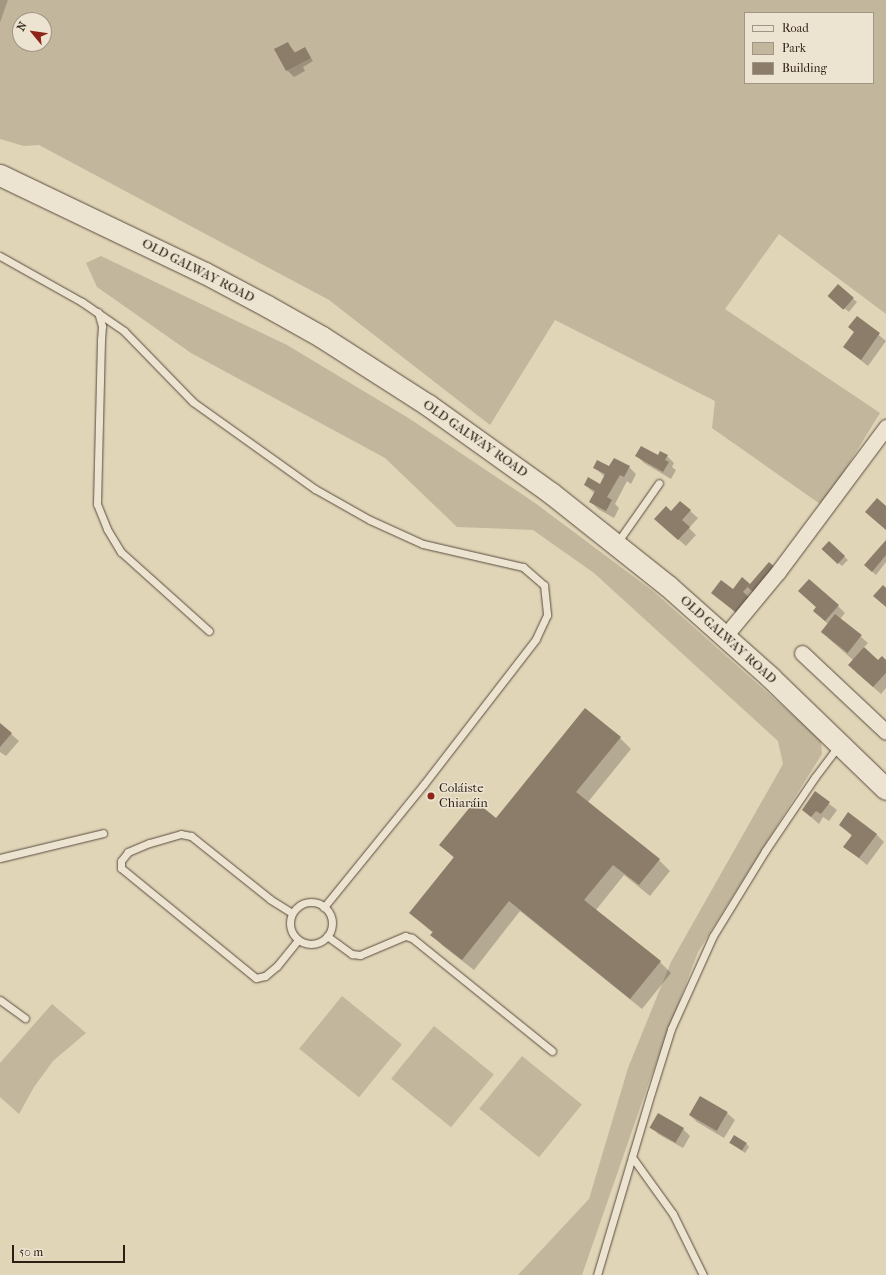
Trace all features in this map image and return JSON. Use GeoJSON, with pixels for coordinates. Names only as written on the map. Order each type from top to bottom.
{"type":"FeatureCollection","features":[{"type":"Feature","properties":{"kind":"main road","name":"OLD GALWAY ROAD"},"geometry":{"type":"LineString","coordinates":[[1,178],[205,273],[322,337],[428,405],[551,493],[668,586],[725,636],[886,788]]}},
{"type":"Feature","properties":{"kind":"street"},"geometry":{"type":"LineString","coordinates":[[725,636],[778,572],[886,427]]}},
{"type":"Feature","properties":{"kind":"street"},"geometry":{"type":"LineString","coordinates":[[802,653],[886,732]]}},
{"type":"Feature","properties":{"kind":"lane"},"geometry":{"type":"LineString","coordinates":[[0,256],[98,312],[124,331],[193,402],[315,489],[370,520],[424,544],[523,567],[544,585],[547,615],[536,639],[424,784],[324,907]]}},
{"type":"Feature","properties":{"kind":"lane"},"geometry":{"type":"LineString","coordinates":[[98,312],[102,326],[102,340],[97,504],[107,529],[121,552],[209,631]]}},
{"type":"Feature","properties":{"kind":"lane"},"geometry":{"type":"LineString","coordinates":[[616,545],[659,483]]}},
{"type":"Feature","properties":{"kind":"lane"},"geometry":{"type":"LineString","coordinates":[[597,1275],[671,1029],[713,936],[765,851],[815,777],[840,744]]}},
{"type":"Feature","properties":{"kind":"lane"},"geometry":{"type":"LineString","coordinates":[[0,858],[102,833]]}},
{"type":"Feature","properties":{"kind":"lane"},"geometry":{"type":"LineString","coordinates":[[292,913],[274,902],[191,836],[181,834],[149,844],[128,852],[121,861],[121,868],[256,978],[265,976],[273,969],[298,940]]}},
{"type":"Feature","properties":{"kind":"lane"},"geometry":{"type":"LineString","coordinates":[[305,903],[318,904],[324,907],[331,918],[332,924],[327,936],[316,944],[303,943],[298,940],[290,929],[292,913],[299,906],[305,903]]}},
{"type":"Feature","properties":{"kind":"lane"},"geometry":{"type":"LineString","coordinates":[[327,936],[352,954],[360,955],[405,936],[412,938],[552,1051]]}},
{"type":"Feature","properties":{"kind":"lane"},"geometry":{"type":"LineString","coordinates":[[0,1000],[25,1018]]}},
{"type":"Feature","properties":{"kind":"lane"},"geometry":{"type":"LineString","coordinates":[[632,1157],[673,1214],[703,1275]]}},
{"type":"Feature","properties":{"kind":"green space"},"geometry":{"type":"Polygon","coordinates":[[[8,0],[886,0],[886,314],[779,234],[725,309],[880,413],[823,506],[712,428],[715,401],[555,320],[490,425],[329,300],[39,145],[24,146],[0,139],[0,23],[8,0]]]}},
{"type":"Feature","properties":{"kind":"green space"},"geometry":{"type":"Polygon","coordinates":[[[101,256],[287,345],[410,419],[535,503],[653,591],[821,740],[822,754],[698,952],[648,1085],[582,1275],[518,1275],[589,1199],[628,1068],[671,962],[783,764],[778,741],[594,573],[533,530],[457,527],[385,458],[191,353],[97,287],[86,263],[101,256]]]}},
{"type":"Feature","properties":{"kind":"green space"},"geometry":{"type":"Polygon","coordinates":[[[342,996],[402,1044],[359,1097],[299,1049],[342,996]]]}},
{"type":"Feature","properties":{"kind":"green space"},"geometry":{"type":"Polygon","coordinates":[[[52,1004],[86,1033],[53,1061],[34,1087],[19,1114],[0,1097],[0,1063],[52,1004]]]}},
{"type":"Feature","properties":{"kind":"green space"},"geometry":{"type":"Polygon","coordinates":[[[434,1026],[494,1074],[451,1127],[391,1079],[434,1026]]]}},
{"type":"Feature","properties":{"kind":"green space"},"geometry":{"type":"Polygon","coordinates":[[[522,1056],[582,1104],[539,1157],[479,1109],[522,1056]]]}},
{"type":"Feature","properties":{"kind":"shaded area"},"geometry":{"type":"Polygon","coordinates":[[[0,0],[8,0],[0,23],[0,0]]]}},
{"type":"Feature","properties":{"kind":"building"},"geometry":{"type":"Polygon","coordinates":[[[288,42],[294,53],[305,47],[311,58],[286,71],[274,49],[288,42]]]}},
{"type":"Feature","properties":{"kind":"building"},"geometry":{"type":"Polygon","coordinates":[[[838,284],[854,298],[843,310],[828,296],[838,284]]]}},
{"type":"Feature","properties":{"kind":"building"},"geometry":{"type":"Polygon","coordinates":[[[857,316],[880,333],[861,360],[843,347],[854,332],[848,327],[857,316]]]}},
{"type":"Feature","properties":{"kind":"building"},"geometry":{"type":"Polygon","coordinates":[[[641,446],[658,455],[660,451],[668,455],[665,460],[669,462],[663,472],[635,456],[641,446]]]}},
{"type":"Feature","properties":{"kind":"building"},"geometry":{"type":"Polygon","coordinates":[[[614,458],[630,466],[624,477],[620,475],[607,497],[612,500],[606,511],[589,502],[595,491],[584,485],[588,477],[600,484],[605,474],[593,468],[597,460],[609,466],[614,458]]]}},
{"type":"Feature","properties":{"kind":"building"},"geometry":{"type":"Polygon","coordinates":[[[877,498],[886,506],[886,530],[865,512],[877,498]]]}},
{"type":"Feature","properties":{"kind":"building"},"geometry":{"type":"Polygon","coordinates":[[[680,501],[691,510],[682,520],[690,527],[678,540],[654,519],[666,506],[671,511],[680,501]]]}},
{"type":"Feature","properties":{"kind":"building"},"geometry":{"type":"Polygon","coordinates":[[[886,540],[886,555],[872,572],[864,565],[886,540]]]}},
{"type":"Feature","properties":{"kind":"building"},"geometry":{"type":"Polygon","coordinates":[[[829,541],[845,556],[838,564],[821,549],[829,541]]]}},
{"type":"Feature","properties":{"kind":"building"},"geometry":{"type":"Polygon","coordinates":[[[769,562],[776,568],[754,593],[747,587],[769,562]]]}},
{"type":"Feature","properties":{"kind":"building"},"geometry":{"type":"Polygon","coordinates":[[[742,577],[750,584],[743,592],[750,598],[738,614],[711,593],[721,580],[733,589],[742,577]]]}},
{"type":"Feature","properties":{"kind":"building"},"geometry":{"type":"Polygon","coordinates":[[[809,579],[839,605],[825,621],[813,611],[816,607],[798,591],[809,579]]]}},
{"type":"Feature","properties":{"kind":"building"},"geometry":{"type":"Polygon","coordinates":[[[883,585],[886,588],[886,607],[873,596],[883,585]]]}},
{"type":"Feature","properties":{"kind":"building"},"geometry":{"type":"Polygon","coordinates":[[[835,614],[862,635],[848,653],[821,632],[835,614]]]}},
{"type":"Feature","properties":{"kind":"building"},"geometry":{"type":"Polygon","coordinates":[[[864,647],[878,660],[882,656],[886,660],[886,673],[873,687],[848,665],[864,647]]]}},
{"type":"Feature","properties":{"kind":"building"},"geometry":{"type":"Polygon","coordinates":[[[585,708],[621,737],[576,792],[660,859],[639,885],[613,865],[584,900],[661,961],[630,999],[509,901],[462,960],[430,935],[433,932],[409,913],[454,857],[439,845],[475,801],[496,818],[585,708]]]}},
{"type":"Feature","properties":{"kind":"building"},"geometry":{"type":"Polygon","coordinates":[[[0,723],[12,733],[0,747],[0,723]]]}},
{"type":"Feature","properties":{"kind":"building"},"geometry":{"type":"Polygon","coordinates":[[[815,791],[830,802],[821,814],[816,811],[811,817],[802,810],[815,791]]]}},
{"type":"Feature","properties":{"kind":"building"},"geometry":{"type":"Polygon","coordinates":[[[848,812],[877,834],[859,858],[843,847],[852,835],[839,825],[848,812]]]}},
{"type":"Feature","properties":{"kind":"building"},"geometry":{"type":"Polygon","coordinates":[[[700,1096],[728,1112],[717,1131],[689,1115],[700,1096]]]}},
{"type":"Feature","properties":{"kind":"building"},"geometry":{"type":"Polygon","coordinates":[[[658,1113],[684,1128],[675,1143],[650,1128],[658,1113]]]}},
{"type":"Feature","properties":{"kind":"building"},"geometry":{"type":"Polygon","coordinates":[[[734,1135],[747,1143],[742,1151],[729,1143],[734,1135]]]}},
{"type":"Feature","properties":{"kind":"place","name":"Coláiste Chiaráin"},"geometry":{"type":"Point","coordinates":[431,796]}}]}
